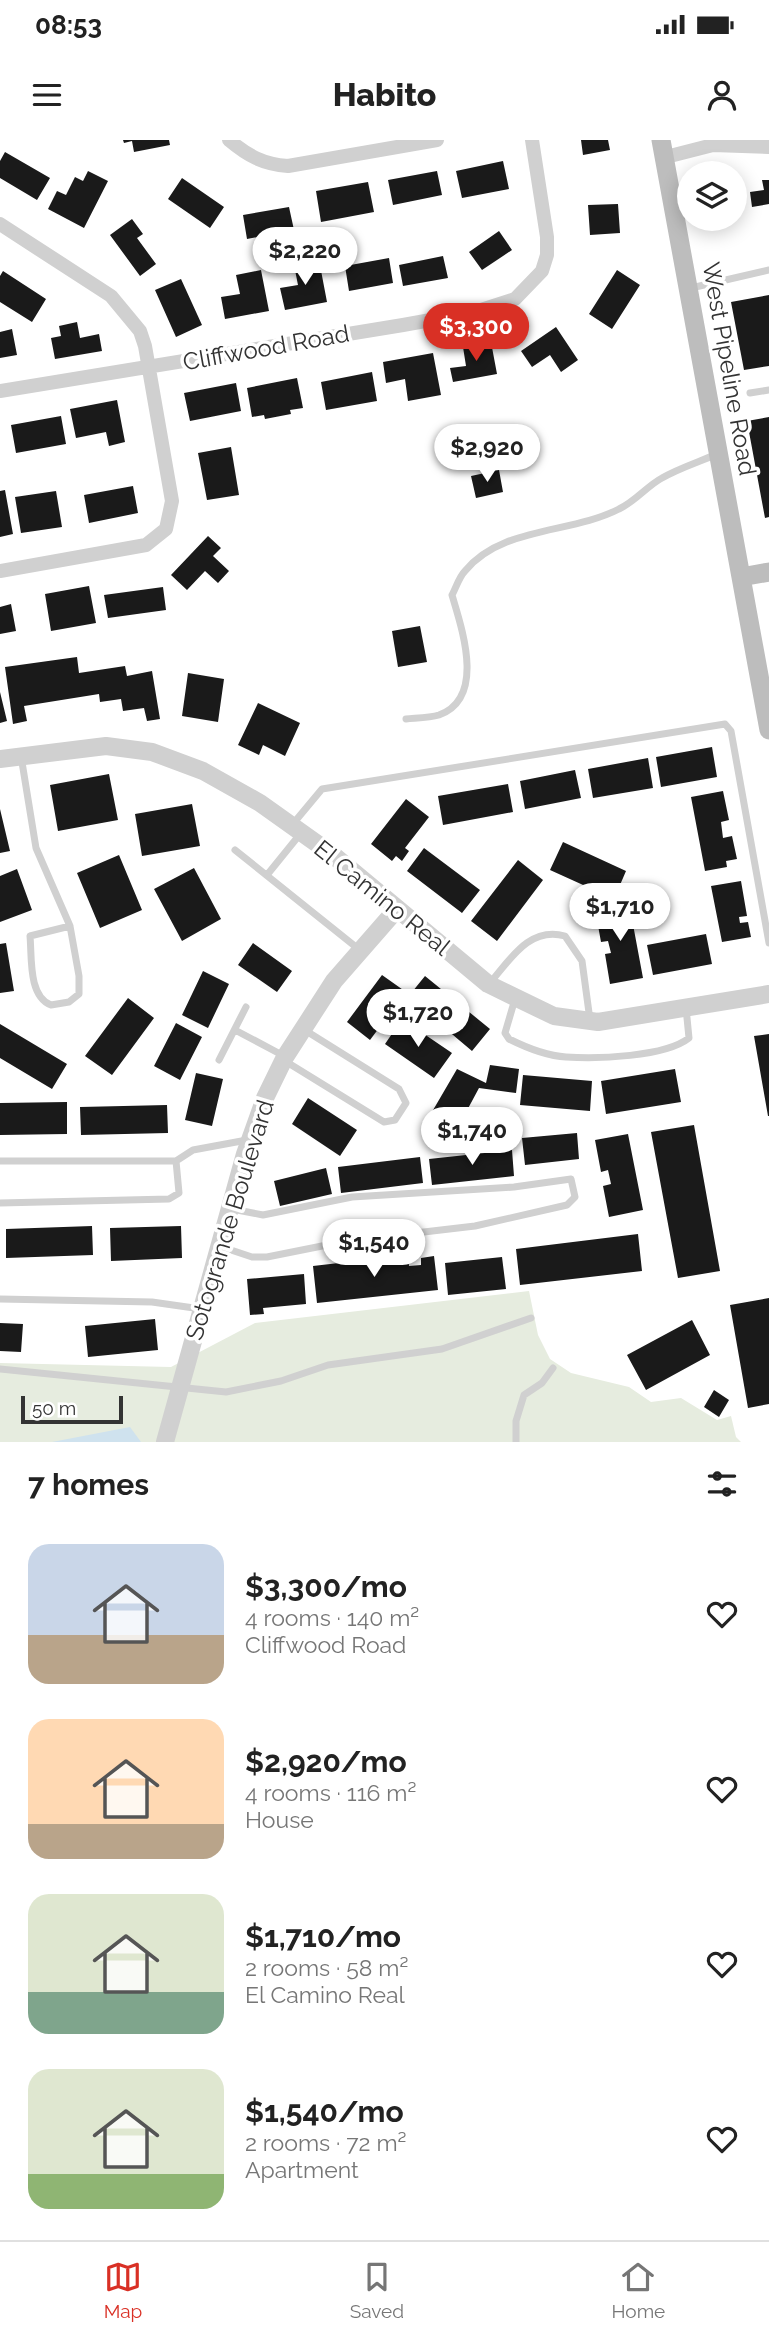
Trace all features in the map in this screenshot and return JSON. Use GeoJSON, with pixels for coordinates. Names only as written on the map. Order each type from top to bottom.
{"type":"FeatureCollection","features":[{"type":"Feature","properties":{"kind":"main road","name":"West Pipeline Road"},"geometry":{"type":"LineString","coordinates":[[663,148],[691,288],[741,577],[765,681],[769,730]]}},
{"type":"Feature","properties":{"kind":"main road"},"geometry":{"type":"LineString","coordinates":[[741,577],[769,572]]}},
{"type":"Feature","properties":{"kind":"street"},"geometry":{"type":"LineString","coordinates":[[229,140],[250,157],[271,165],[288,166],[437,140]]}},
{"type":"Feature","properties":{"kind":"street","name":"Cliffwood Road"},"geometry":{"type":"LineString","coordinates":[[0,391],[475,312],[514,299],[528,289],[542,271],[547,255],[547,237],[532,140]]}},
{"type":"Feature","properties":{"kind":"street"},"geometry":{"type":"LineString","coordinates":[[663,148],[713,145],[769,147]]}},
{"type":"Feature","properties":{"kind":"street"},"geometry":{"type":"LineString","coordinates":[[0,223],[111,296],[140,331],[172,500],[171,515],[163,535],[146,545],[0,571]]}},
{"type":"Feature","properties":{"kind":"street","name":"El Camino Real"},"geometry":{"type":"LineString","coordinates":[[0,759],[106,746],[152,752],[203,771],[260,803],[333,855],[488,984],[554,1016],[591,1022],[769,994]]}},
{"type":"Feature","properties":{"kind":"street","name":"Sotogrande Boulevard"},"geometry":{"type":"LineString","coordinates":[[168,1434],[229,1208],[265,1098],[284,1058],[334,981],[396,910]]}},
{"type":"Feature","properties":{"kind":"lane"},"geometry":{"type":"LineString","coordinates":[[691,288],[769,270]]}},
{"type":"Feature","properties":{"kind":"lane"},"geometry":{"type":"LineString","coordinates":[[750,393],[769,390]]}},
{"type":"Feature","properties":{"kind":"lane"},"geometry":{"type":"LineString","coordinates":[[406,719],[440,715],[457,703],[467,681],[467,653],[452,595],[464,571],[487,553],[517,538],[590,522],[643,495],[660,479],[718,454]]}},
{"type":"Feature","properties":{"kind":"lane"},"geometry":{"type":"LineString","coordinates":[[267,875],[322,789],[725,724],[731,731],[769,943]]}},
{"type":"Feature","properties":{"kind":"lane"},"geometry":{"type":"LineString","coordinates":[[21,756],[36,848],[70,926],[79,976],[79,994],[69,1002],[51,1004],[38,995],[33,978],[30,936],[70,926]]}},
{"type":"Feature","properties":{"kind":"lane"},"geometry":{"type":"LineString","coordinates":[[235,850],[360,951]]}},
{"type":"Feature","properties":{"kind":"lane"},"geometry":{"type":"LineString","coordinates":[[488,984],[529,940],[546,933],[565,936],[582,961],[591,1022]]}},
{"type":"Feature","properties":{"kind":"lane"},"geometry":{"type":"LineString","coordinates":[[515,999],[505,1033],[509,1039],[565,1057],[625,1055],[678,1047],[689,1038],[686,1007]]}},
{"type":"Feature","properties":{"kind":"lane"},"geometry":{"type":"LineString","coordinates":[[219,1060],[246,1007]]}},
{"type":"Feature","properties":{"kind":"lane"},"geometry":{"type":"LineString","coordinates":[[235,1030],[384,1122],[395,1120],[407,1104],[399,1089],[302,1029]]}},
{"type":"Feature","properties":{"kind":"lane"},"geometry":{"type":"LineString","coordinates":[[0,1161],[176,1161],[193,1150],[250,1139]]}},
{"type":"Feature","properties":{"kind":"lane"},"geometry":{"type":"LineString","coordinates":[[0,1203],[169,1199],[179,1194],[176,1161]]}},
{"type":"Feature","properties":{"kind":"lane"},"geometry":{"type":"LineString","coordinates":[[219,1246],[252,1257],[267,1257],[347,1241],[475,1226],[567,1205],[575,1197],[571,1179],[514,1187],[352,1198],[263,1215],[229,1208]]}},
{"type":"Feature","properties":{"kind":"lane"},"geometry":{"type":"LineString","coordinates":[[0,1299],[152,1303],[201,1309]]}},
{"type":"Feature","properties":{"kind":"lane"},"geometry":{"type":"LineString","coordinates":[[0,1369],[226,1392],[281,1381],[328,1365],[397,1353],[435,1351],[531,1318]]}},
{"type":"Feature","properties":{"kind":"lane"},"geometry":{"type":"LineString","coordinates":[[516,1440],[518,1408],[524,1395],[542,1383],[553,1368]]}},
{"type":"Feature","properties":{"kind":"shaded area"},"geometry":{"type":"Polygon","coordinates":[[[529,1291],[538,1335],[550,1359],[571,1373],[629,1387],[651,1402],[681,1398],[717,1420],[731,1416],[736,1437],[741,1442],[0,1442],[0,1363],[171,1367],[255,1323],[529,1291]]]}},
{"type":"Feature","properties":{"kind":"water"},"geometry":{"type":"Polygon","coordinates":[[[130,1427],[141,1442],[52,1442],[130,1427]]]}},
{"type":"Feature","properties":{"kind":"building"},"geometry":{"type":"Polygon","coordinates":[[[123,140],[169,140],[170,145],[134,152],[132,141],[124,143],[123,140]]]}},
{"type":"Feature","properties":{"kind":"building"},"geometry":{"type":"Polygon","coordinates":[[[581,140],[608,140],[610,150],[583,155],[581,140]]]}},
{"type":"Feature","properties":{"kind":"building"},"geometry":{"type":"Polygon","coordinates":[[[5,152],[50,178],[37,200],[0,178],[0,161],[5,152]]]}},
{"type":"Feature","properties":{"kind":"building"},"geometry":{"type":"Polygon","coordinates":[[[503,161],[509,189],[462,198],[456,171],[503,161]]]}},
{"type":"Feature","properties":{"kind":"building"},"geometry":{"type":"Polygon","coordinates":[[[88,171],[108,181],[84,228],[48,209],[57,191],[66,195],[75,177],[83,181],[88,171]]]}},
{"type":"Feature","properties":{"kind":"building"},"geometry":{"type":"Polygon","coordinates":[[[437,171],[442,195],[393,205],[388,180],[437,171]]]}},
{"type":"Feature","properties":{"kind":"building"},"geometry":{"type":"Polygon","coordinates":[[[182,178],[224,207],[210,228],[168,199],[182,178]]]}},
{"type":"Feature","properties":{"kind":"building"},"geometry":{"type":"Polygon","coordinates":[[[762,180],[769,180],[769,204],[752,207],[750,192],[764,190],[762,180]]]}},
{"type":"Feature","properties":{"kind":"building"},"geometry":{"type":"Polygon","coordinates":[[[368,182],[374,212],[321,222],[316,191],[368,182]]]}},
{"type":"Feature","properties":{"kind":"building"},"geometry":{"type":"Polygon","coordinates":[[[618,204],[620,233],[590,235],[588,205],[618,204]]]}},
{"type":"Feature","properties":{"kind":"building"},"geometry":{"type":"Polygon","coordinates":[[[289,207],[294,230],[247,239],[243,215],[289,207]]]}},
{"type":"Feature","properties":{"kind":"building"},"geometry":{"type":"Polygon","coordinates":[[[132,219],[143,234],[137,238],[156,264],[140,276],[110,235],[132,219]]]}},
{"type":"Feature","properties":{"kind":"building"},"geometry":{"type":"Polygon","coordinates":[[[499,231],[512,250],[482,270],[469,252],[499,231]]]}},
{"type":"Feature","properties":{"kind":"building"},"geometry":{"type":"Polygon","coordinates":[[[443,256],[448,278],[403,286],[399,265],[443,256]]]}},
{"type":"Feature","properties":{"kind":"building"},"geometry":{"type":"Polygon","coordinates":[[[389,258],[393,283],[349,291],[345,266],[389,258]]]}},
{"type":"Feature","properties":{"kind":"building"},"geometry":{"type":"Polygon","coordinates":[[[319,260],[327,302],[285,310],[280,288],[298,285],[294,265],[319,260]]]}},
{"type":"Feature","properties":{"kind":"building"},"geometry":{"type":"Polygon","coordinates":[[[261,270],[269,311],[225,319],[221,297],[240,294],[236,275],[261,270]]]}},
{"type":"Feature","properties":{"kind":"building"},"geometry":{"type":"Polygon","coordinates":[[[617,270],[640,285],[612,329],[589,314],[617,270]]]}},
{"type":"Feature","properties":{"kind":"building"},"geometry":{"type":"Polygon","coordinates":[[[3,271],[46,299],[32,322],[0,302],[0,276],[3,271]]]}},
{"type":"Feature","properties":{"kind":"building"},"geometry":{"type":"Polygon","coordinates":[[[181,279],[202,325],[176,337],[155,290],[181,279]]]}},
{"type":"Feature","properties":{"kind":"building"},"geometry":{"type":"Polygon","coordinates":[[[769,295],[769,366],[744,370],[731,302],[769,295]]]}},
{"type":"Feature","properties":{"kind":"building"},"geometry":{"type":"Polygon","coordinates":[[[77,322],[80,338],[99,334],[102,351],[55,359],[51,338],[61,336],[59,326],[77,322]]]}},
{"type":"Feature","properties":{"kind":"building"},"geometry":{"type":"Polygon","coordinates":[[[556,327],[578,360],[561,372],[550,355],[532,367],[521,351],[556,327]]]}},
{"type":"Feature","properties":{"kind":"building"},"geometry":{"type":"Polygon","coordinates":[[[12,329],[17,355],[0,358],[0,332],[12,329]]]}},
{"type":"Feature","properties":{"kind":"building"},"geometry":{"type":"Polygon","coordinates":[[[491,342],[497,374],[453,382],[450,368],[466,366],[463,347],[491,342]]]}},
{"type":"Feature","properties":{"kind":"building"},"geometry":{"type":"Polygon","coordinates":[[[433,353],[441,395],[408,401],[405,379],[386,383],[383,362],[433,353]]]}},
{"type":"Feature","properties":{"kind":"building"},"geometry":{"type":"Polygon","coordinates":[[[372,372],[377,401],[326,410],[321,382],[372,372]]]}},
{"type":"Feature","properties":{"kind":"building"},"geometry":{"type":"Polygon","coordinates":[[[297,378],[303,408],[290,410],[291,414],[265,419],[264,415],[252,417],[247,388],[297,378]]]}},
{"type":"Feature","properties":{"kind":"building"},"geometry":{"type":"Polygon","coordinates":[[[236,383],[241,411],[190,421],[184,393],[236,383]]]}},
{"type":"Feature","properties":{"kind":"building"},"geometry":{"type":"Polygon","coordinates":[[[117,400],[125,442],[109,446],[106,432],[76,438],[70,409],[117,400]]]}},
{"type":"Feature","properties":{"kind":"building"},"geometry":{"type":"Polygon","coordinates":[[[61,416],[66,444],[16,453],[11,425],[61,416]]]}},
{"type":"Feature","properties":{"kind":"building"},"geometry":{"type":"Polygon","coordinates":[[[769,417],[769,517],[765,518],[747,421],[769,417]]]}},
{"type":"Feature","properties":{"kind":"building"},"geometry":{"type":"Polygon","coordinates":[[[231,447],[239,495],[207,500],[198,453],[231,447]]]}},
{"type":"Feature","properties":{"kind":"building"},"geometry":{"type":"Polygon","coordinates":[[[499,470],[503,492],[476,498],[471,476],[499,470]]]}},
{"type":"Feature","properties":{"kind":"building"},"geometry":{"type":"Polygon","coordinates":[[[133,486],[138,513],[89,523],[84,495],[133,486]]]}},
{"type":"Feature","properties":{"kind":"building"},"geometry":{"type":"Polygon","coordinates":[[[5,490],[13,534],[0,537],[0,491],[5,490]]]}},
{"type":"Feature","properties":{"kind":"building"},"geometry":{"type":"Polygon","coordinates":[[[56,491],[62,527],[21,533],[15,497],[56,491]]]}},
{"type":"Feature","properties":{"kind":"building"},"geometry":{"type":"Polygon","coordinates":[[[208,536],[221,548],[213,556],[229,571],[218,583],[205,571],[187,590],[171,575],[208,536]]]}},
{"type":"Feature","properties":{"kind":"building"},"geometry":{"type":"Polygon","coordinates":[[[89,586],[96,623],[51,631],[45,594],[89,586]]]}},
{"type":"Feature","properties":{"kind":"building"},"geometry":{"type":"Polygon","coordinates":[[[163,587],[166,610],[108,618],[104,595],[163,587]]]}},
{"type":"Feature","properties":{"kind":"building"},"geometry":{"type":"Polygon","coordinates":[[[11,604],[16,631],[0,634],[0,607],[11,604]]]}},
{"type":"Feature","properties":{"kind":"building"},"geometry":{"type":"Polygon","coordinates":[[[420,626],[427,662],[398,667],[392,631],[420,626]]]}},
{"type":"Feature","properties":{"kind":"building"},"geometry":{"type":"Polygon","coordinates":[[[77,657],[79,673],[125,666],[127,676],[152,671],[160,719],[147,721],[144,708],[123,711],[121,699],[100,702],[99,694],[24,706],[27,721],[13,724],[5,667],[77,657]]]}},
{"type":"Feature","properties":{"kind":"building"},"geometry":{"type":"Polygon","coordinates":[[[188,673],[224,679],[218,722],[182,716],[188,673]]]}},
{"type":"Feature","properties":{"kind":"building"},"geometry":{"type":"Polygon","coordinates":[[[0,692],[7,721],[0,723],[0,692]]]}},
{"type":"Feature","properties":{"kind":"building"},"geometry":{"type":"Polygon","coordinates":[[[258,703],[300,723],[285,756],[263,745],[259,755],[238,745],[258,703]]]}},
{"type":"Feature","properties":{"kind":"building"},"geometry":{"type":"Polygon","coordinates":[[[712,747],[717,777],[661,787],[656,757],[712,747]]]}},
{"type":"Feature","properties":{"kind":"building"},"geometry":{"type":"Polygon","coordinates":[[[648,758],[653,788],[593,798],[588,769],[648,758]]]}},
{"type":"Feature","properties":{"kind":"building"},"geometry":{"type":"Polygon","coordinates":[[[575,770],[581,798],[525,809],[520,781],[575,770]]]}},
{"type":"Feature","properties":{"kind":"building"},"geometry":{"type":"Polygon","coordinates":[[[109,774],[118,820],[58,831],[50,785],[109,774]]]}},
{"type":"Feature","properties":{"kind":"building"},"geometry":{"type":"Polygon","coordinates":[[[508,784],[513,812],[443,825],[438,796],[508,784]]]}},
{"type":"Feature","properties":{"kind":"building"},"geometry":{"type":"Polygon","coordinates":[[[723,791],[729,820],[721,822],[723,838],[732,836],[737,859],[726,861],[727,867],[705,871],[691,797],[723,791]]]}},
{"type":"Feature","properties":{"kind":"building"},"geometry":{"type":"Polygon","coordinates":[[[406,799],[429,817],[405,848],[409,851],[402,861],[396,856],[392,861],[371,844],[406,799]]]}},
{"type":"Feature","properties":{"kind":"building"},"geometry":{"type":"Polygon","coordinates":[[[192,804],[200,846],[142,856],[135,814],[192,804]]]}},
{"type":"Feature","properties":{"kind":"building"},"geometry":{"type":"Polygon","coordinates":[[[0,809],[10,851],[0,853],[0,809]]]}},
{"type":"Feature","properties":{"kind":"building"},"geometry":{"type":"Polygon","coordinates":[[[563,842],[626,871],[614,899],[550,870],[563,842]]]}},
{"type":"Feature","properties":{"kind":"building"},"geometry":{"type":"Polygon","coordinates":[[[424,848],[480,890],[462,913],[407,871],[424,848]]]}},
{"type":"Feature","properties":{"kind":"building"},"geometry":{"type":"Polygon","coordinates":[[[119,855],[142,910],[100,928],[77,873],[119,855]]]}},
{"type":"Feature","properties":{"kind":"building"},"geometry":{"type":"Polygon","coordinates":[[[518,860],[543,880],[497,941],[471,921],[518,860]]]}},
{"type":"Feature","properties":{"kind":"building"},"geometry":{"type":"Polygon","coordinates":[[[194,868],[221,919],[182,941],[154,889],[194,868]]]}},
{"type":"Feature","properties":{"kind":"building"},"geometry":{"type":"Polygon","coordinates":[[[17,869],[32,910],[0,922],[0,876],[17,869]]]}},
{"type":"Feature","properties":{"kind":"building"},"geometry":{"type":"Polygon","coordinates":[[[741,881],[747,916],[739,917],[740,923],[748,922],[751,937],[722,942],[711,886],[741,881]]]}},
{"type":"Feature","properties":{"kind":"building"},"geometry":{"type":"Polygon","coordinates":[[[629,903],[643,978],[610,984],[605,954],[611,953],[608,941],[601,942],[595,909],[629,903]]]}},
{"type":"Feature","properties":{"kind":"building"},"geometry":{"type":"Polygon","coordinates":[[[706,934],[712,964],[653,975],[647,945],[706,934]]]}},
{"type":"Feature","properties":{"kind":"building"},"geometry":{"type":"Polygon","coordinates":[[[6,943],[14,991],[0,993],[0,944],[6,943]]]}},
{"type":"Feature","properties":{"kind":"building"},"geometry":{"type":"Polygon","coordinates":[[[253,943],[292,971],[277,992],[238,965],[253,943]]]}},
{"type":"Feature","properties":{"kind":"building"},"geometry":{"type":"Polygon","coordinates":[[[203,971],[229,984],[208,1028],[182,1015],[203,971]]]}},
{"type":"Feature","properties":{"kind":"building"},"geometry":{"type":"Polygon","coordinates":[[[382,975],[406,992],[370,1040],[347,1022],[382,975]]]}},
{"type":"Feature","properties":{"kind":"building"},"geometry":{"type":"Polygon","coordinates":[[[425,976],[490,1029],[472,1051],[408,997],[425,976]]]}},
{"type":"Feature","properties":{"kind":"building"},"geometry":{"type":"Polygon","coordinates":[[[128,998],[154,1018],[112,1075],[85,1056],[128,998]]]}},
{"type":"Feature","properties":{"kind":"building"},"geometry":{"type":"Polygon","coordinates":[[[402,1019],[452,1053],[434,1078],[385,1044],[402,1019]]]}},
{"type":"Feature","properties":{"kind":"building"},"geometry":{"type":"Polygon","coordinates":[[[176,1023],[202,1037],[180,1080],[154,1066],[176,1023]]]}},
{"type":"Feature","properties":{"kind":"building"},"geometry":{"type":"Polygon","coordinates":[[[0,1024],[67,1064],[52,1089],[0,1058],[0,1024]]]}},
{"type":"Feature","properties":{"kind":"building"},"geometry":{"type":"Polygon","coordinates":[[[769,1034],[769,1116],[768,1116],[754,1036],[769,1034]]]}},
{"type":"Feature","properties":{"kind":"building"},"geometry":{"type":"Polygon","coordinates":[[[490,1065],[519,1069],[516,1093],[479,1088],[449,1144],[422,1129],[457,1069],[486,1083],[490,1065]]]}},
{"type":"Feature","properties":{"kind":"building"},"geometry":{"type":"Polygon","coordinates":[[[675,1069],[681,1102],[606,1114],[601,1081],[675,1069]]]}},
{"type":"Feature","properties":{"kind":"building"},"geometry":{"type":"Polygon","coordinates":[[[196,1073],[223,1079],[212,1126],[185,1120],[196,1073]]]}},
{"type":"Feature","properties":{"kind":"building"},"geometry":{"type":"Polygon","coordinates":[[[523,1075],[592,1081],[590,1111],[520,1105],[523,1075]]]}},
{"type":"Feature","properties":{"kind":"building"},"geometry":{"type":"Polygon","coordinates":[[[308,1098],[357,1130],[340,1156],[292,1124],[308,1098]]]}},
{"type":"Feature","properties":{"kind":"building"},"geometry":{"type":"Polygon","coordinates":[[[67,1102],[67,1134],[0,1135],[0,1103],[67,1102]]]}},
{"type":"Feature","properties":{"kind":"building"},"geometry":{"type":"Polygon","coordinates":[[[167,1105],[168,1133],[81,1135],[80,1107],[167,1105]]]}},
{"type":"Feature","properties":{"kind":"building"},"geometry":{"type":"Polygon","coordinates":[[[694,1125],[720,1271],[678,1278],[651,1132],[694,1125]]]}},
{"type":"Feature","properties":{"kind":"building"},"geometry":{"type":"Polygon","coordinates":[[[577,1133],[579,1159],[525,1165],[522,1138],[577,1133]]]}},
{"type":"Feature","properties":{"kind":"building"},"geometry":{"type":"Polygon","coordinates":[[[628,1134],[643,1210],[609,1217],[603,1186],[611,1184],[608,1170],[601,1172],[595,1140],[628,1134]]]}},
{"type":"Feature","properties":{"kind":"building"},"geometry":{"type":"Polygon","coordinates":[[[512,1150],[514,1176],[432,1185],[429,1159],[512,1150]]]}},
{"type":"Feature","properties":{"kind":"building"},"geometry":{"type":"Polygon","coordinates":[[[420,1157],[423,1183],[341,1193],[338,1167],[420,1157]]]}},
{"type":"Feature","properties":{"kind":"building"},"geometry":{"type":"Polygon","coordinates":[[[326,1168],[332,1194],[280,1206],[274,1181],[326,1168]]]}},
{"type":"Feature","properties":{"kind":"building"},"geometry":{"type":"Polygon","coordinates":[[[92,1226],[93,1255],[6,1258],[6,1229],[92,1226]]]}},
{"type":"Feature","properties":{"kind":"building"},"geometry":{"type":"Polygon","coordinates":[[[181,1226],[182,1258],[111,1261],[110,1228],[181,1226]]]}},
{"type":"Feature","properties":{"kind":"building"},"geometry":{"type":"Polygon","coordinates":[[[638,1234],[642,1271],[520,1285],[516,1249],[638,1234]]]}},
{"type":"Feature","properties":{"kind":"building"},"geometry":{"type":"Polygon","coordinates":[[[408,1255],[409,1266],[421,1265],[421,1258],[434,1256],[438,1290],[317,1303],[313,1266],[408,1255]]]}},
{"type":"Feature","properties":{"kind":"building"},"geometry":{"type":"Polygon","coordinates":[[[502,1257],[506,1289],[448,1295],[445,1263],[502,1257]]]}},
{"type":"Feature","properties":{"kind":"building"},"geometry":{"type":"Polygon","coordinates":[[[304,1274],[306,1304],[263,1308],[264,1314],[250,1315],[247,1279],[304,1274]]]}},
{"type":"Feature","properties":{"kind":"building"},"geometry":{"type":"Polygon","coordinates":[[[769,1298],[769,1404],[748,1408],[730,1305],[769,1298]]]}},
{"type":"Feature","properties":{"kind":"building"},"geometry":{"type":"Polygon","coordinates":[[[155,1319],[158,1350],[88,1357],[85,1326],[155,1319]]]}},
{"type":"Feature","properties":{"kind":"building"},"geometry":{"type":"Polygon","coordinates":[[[692,1320],[710,1355],[646,1390],[627,1355],[692,1320]]]}},
{"type":"Feature","properties":{"kind":"building"},"geometry":{"type":"Polygon","coordinates":[[[0,1323],[23,1324],[21,1352],[0,1351],[0,1323]]]}},
{"type":"Feature","properties":{"kind":"building"},"geometry":{"type":"Polygon","coordinates":[[[714,1390],[729,1400],[719,1417],[704,1407],[714,1390]]]}}]}
